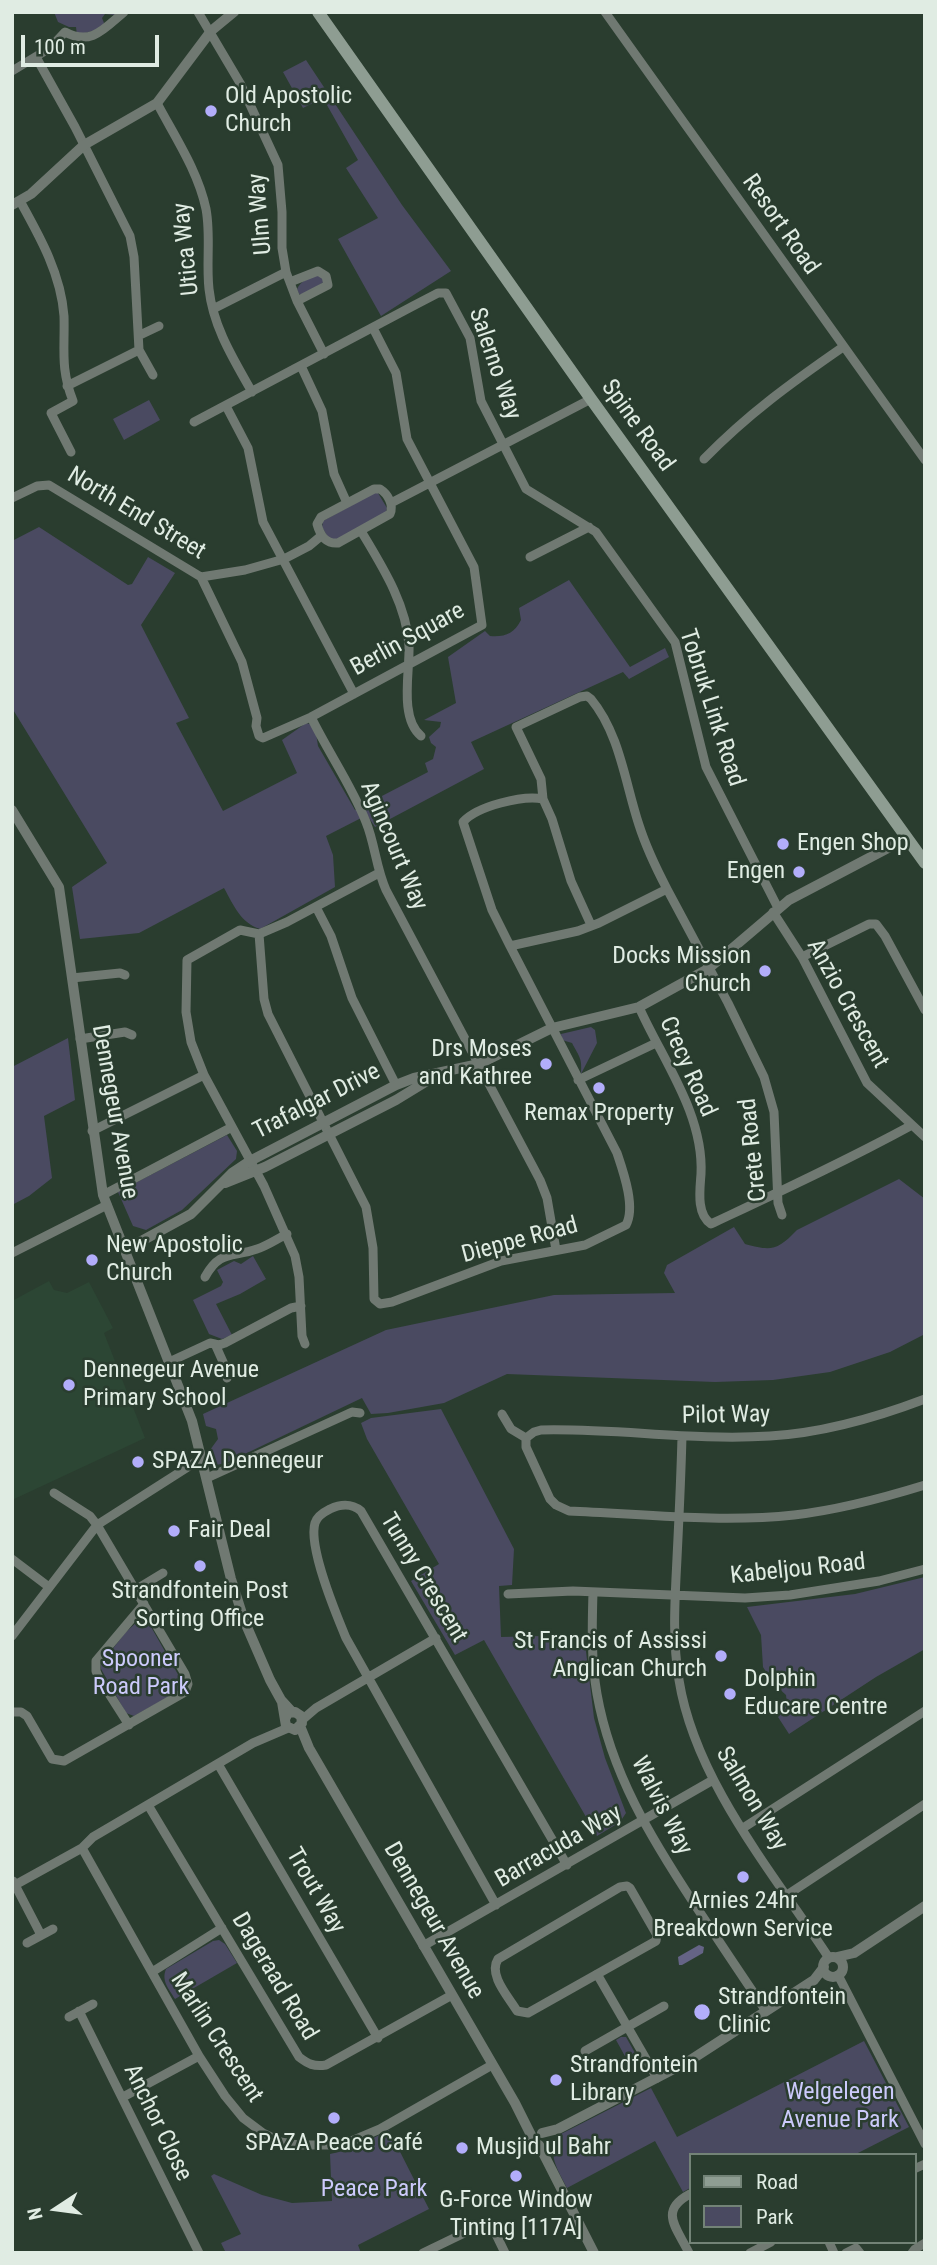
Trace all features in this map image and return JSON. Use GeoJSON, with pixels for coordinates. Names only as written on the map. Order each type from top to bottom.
{"type":"FeatureCollection","features":[{"type":"Feature","properties":{"kind":"main road","name":"Spine Road"},"geometry":{"type":"LineString","coordinates":[[318,12],[591,399],[925,863]]}},
{"type":"Feature","properties":{"kind":"street"},"geometry":{"type":"LineString","coordinates":[[12,71],[50,48],[65,33],[76,38],[86,38],[103,30],[124,12]]}},
{"type":"Feature","properties":{"kind":"street","name":"Ulm Way"},"geometry":{"type":"LineString","coordinates":[[198,12],[240,83],[278,165],[282,248],[286,272],[297,301],[324,354]]}},
{"type":"Feature","properties":{"kind":"street"},"geometry":{"type":"LineString","coordinates":[[71,452],[51,413],[73,401],[67,386],[62,357],[64,315],[60,290],[49,256],[16,203],[31,194],[83,145],[157,103],[211,31],[234,12]]}},
{"type":"Feature","properties":{"kind":"street","name":"Resort Road"},"geometry":{"type":"LineString","coordinates":[[605,12],[925,460]]}},
{"type":"Feature","properties":{"kind":"street"},"geometry":{"type":"LineString","coordinates":[[36,57],[130,236],[134,257],[139,350],[153,375]]}},
{"type":"Feature","properties":{"kind":"street","name":"Utica Way"},"geometry":{"type":"LineString","coordinates":[[157,103],[200,188],[210,241],[209,290],[213,309],[222,335],[252,392]]}},
{"type":"Feature","properties":{"kind":"street","name":"Ulm Way"},"geometry":{"type":"LineString","coordinates":[[290,282],[318,271],[326,276],[328,285],[297,301]]}},
{"type":"Feature","properties":{"kind":"street"},"geometry":{"type":"LineString","coordinates":[[213,309],[286,272]]}},
{"type":"Feature","properties":{"kind":"street","name":"Salerno Way"},"geometry":{"type":"LineString","coordinates":[[373,328],[438,293],[444,292],[448,295],[470,338],[481,401],[503,446]]}},
{"type":"Feature","properties":{"kind":"street"},"geometry":{"type":"LineString","coordinates":[[140,335],[159,326]]}},
{"type":"Feature","properties":{"kind":"street"},"geometry":{"type":"LineString","coordinates":[[194,422],[373,328]]}},
{"type":"Feature","properties":{"kind":"street","name":"Berlin Square"},"geometry":{"type":"LineString","coordinates":[[226,406],[248,448],[261,516],[354,694],[482,625],[474,567],[407,439],[396,373],[373,328]]}},
{"type":"Feature","properties":{"kind":"street"},"geometry":{"type":"LineString","coordinates":[[704,459],[738,424],[843,347]]}},
{"type":"Feature","properties":{"kind":"street"},"geometry":{"type":"LineString","coordinates":[[67,386],[139,350]]}},
{"type":"Feature","properties":{"kind":"street"},"geometry":{"type":"LineString","coordinates":[[301,366],[325,419],[334,474],[347,503]]}},
{"type":"Feature","properties":{"kind":"street"},"geometry":{"type":"LineString","coordinates":[[391,503],[591,399]]}},
{"type":"Feature","properties":{"kind":"street","name":"Tobruk Link Road"},"geometry":{"type":"LineString","coordinates":[[503,446],[529,492],[596,532],[675,642],[706,767],[775,910]]}},
{"type":"Feature","properties":{"kind":"street","name":"North End Street"},"geometry":{"type":"LineString","coordinates":[[12,498],[37,486],[49,485],[201,577],[246,570],[284,559],[309,546],[321,536]]}},
{"type":"Feature","properties":{"kind":"street"},"geometry":{"type":"LineString","coordinates":[[377,489],[384,492],[391,503],[390,514],[335,543],[328,542],[321,536],[318,520],[347,503],[377,489]]}},
{"type":"Feature","properties":{"kind":"street"},"geometry":{"type":"LineString","coordinates":[[530,557],[589,527]]}},
{"type":"Feature","properties":{"kind":"street"},"geometry":{"type":"LineString","coordinates":[[361,531],[403,613],[409,648],[407,697],[415,731],[421,736]]}},
{"type":"Feature","properties":{"kind":"street"},"geometry":{"type":"LineString","coordinates":[[201,577],[242,662],[259,736],[265,738],[354,694]]}},
{"type":"Feature","properties":{"kind":"street","name":"Crete Road"},"geometry":{"type":"LineString","coordinates":[[543,799],[541,779],[516,727],[587,696],[596,705],[608,729],[639,824],[667,889],[764,1077],[774,1112],[778,1203],[782,1215]]}},
{"type":"Feature","properties":{"kind":"street","name":"Agincourt Way"},"geometry":{"type":"LineString","coordinates":[[311,717],[365,819],[379,873],[540,1180],[547,1198],[556,1251]]}},
{"type":"Feature","properties":{"kind":"street"},"geometry":{"type":"LineString","coordinates":[[591,925],[571,881],[543,799],[531,797],[504,803],[472,815],[464,822],[492,909],[578,1080],[656,1043]]}},
{"type":"Feature","properties":{"kind":"street","name":"Dennegeur Avenue"},"geometry":{"type":"LineString","coordinates":[[12,810],[59,887],[92,1131],[105,1200],[192,1421],[244,1620],[265,1671],[281,1700],[524,2120],[539,2138],[594,2253]]}},
{"type":"Feature","properties":{"kind":"street","name":"Trafalgar Drive"},"geometry":{"type":"LineString","coordinates":[[125,1250],[191,1214],[225,1183],[232,1173],[250,1161],[396,1085],[479,1064],[552,1028],[639,1007],[708,969],[789,900],[907,838]]}},
{"type":"Feature","properties":{"kind":"street"},"geometry":{"type":"LineString","coordinates":[[305,1344],[302,1336],[296,1256],[204,1075],[191,1042],[186,1012],[187,960],[240,930],[258,934],[379,873]]}},
{"type":"Feature","properties":{"kind":"street"},"geometry":{"type":"LineString","coordinates":[[510,946],[578,931],[610,919],[667,889]]}},
{"type":"Feature","properties":{"kind":"street"},"geometry":{"type":"LineString","coordinates":[[317,906],[331,936],[352,998],[396,1085]]}},
{"type":"Feature","properties":{"kind":"street","name":"Anzio Crescent"},"geometry":{"type":"LineString","coordinates":[[775,910],[867,1083],[925,1137]]}},
{"type":"Feature","properties":{"kind":"street"},"geometry":{"type":"LineString","coordinates":[[802,957],[869,924],[879,926],[925,1010]]}},
{"type":"Feature","properties":{"kind":"street"},"geometry":{"type":"LineString","coordinates":[[258,934],[264,999],[268,1014],[329,1134]]}},
{"type":"Feature","properties":{"kind":"street"},"geometry":{"type":"LineString","coordinates":[[72,978],[120,972],[125,975]]}},
{"type":"Feature","properties":{"kind":"street","name":"Crecy Road"},"geometry":{"type":"LineString","coordinates":[[639,1007],[695,1126],[701,1160],[700,1201],[704,1219],[711,1224],[779,1191]]}},
{"type":"Feature","properties":{"kind":"street"},"geometry":{"type":"LineString","coordinates":[[80,1040],[125,1032],[132,1035]]}},
{"type":"Feature","properties":{"kind":"street"},"geometry":{"type":"LineString","coordinates":[[92,1131],[204,1075]]}},
{"type":"Feature","properties":{"kind":"street","name":"Trafalgar Drive"},"geometry":{"type":"LineString","coordinates":[[225,1183],[255,1172],[396,1100],[437,1075]]}},
{"type":"Feature","properties":{"kind":"street","name":"Dieppe Road"},"geometry":{"type":"LineString","coordinates":[[329,1134],[366,1207],[373,1248],[374,1299],[383,1305],[501,1261],[585,1245],[626,1225],[629,1213],[626,1180],[617,1153],[578,1080]]}},
{"type":"Feature","properties":{"kind":"street"},"geometry":{"type":"LineString","coordinates":[[779,1191],[818,1175],[912,1125]]}},
{"type":"Feature","properties":{"kind":"street"},"geometry":{"type":"LineString","coordinates":[[12,1254],[232,1127]]}},
{"type":"Feature","properties":{"kind":"street"},"geometry":{"type":"LineString","coordinates":[[205,1278],[212,1265],[224,1257],[259,1249],[287,1234]]}},
{"type":"Feature","properties":{"kind":"street"},"geometry":{"type":"LineString","coordinates":[[169,1362],[205,1344],[225,1343],[291,1308],[301,1306]]}},
{"type":"Feature","properties":{"kind":"street"},"geometry":{"type":"LineString","coordinates":[[215,1344],[228,1373],[227,1378]]}},
{"type":"Feature","properties":{"kind":"street","name":"Pilot Way"},"geometry":{"type":"LineString","coordinates":[[526,1438],[534,1432],[553,1430],[682,1436],[771,1436],[809,1432],[861,1421],[925,1399]]}},
{"type":"Feature","properties":{"kind":"street"},"geometry":{"type":"LineString","coordinates":[[208,1478],[352,1412],[360,1413]]}},
{"type":"Feature","properties":{"kind":"street"},"geometry":{"type":"LineString","coordinates":[[502,1414],[512,1429],[526,1438],[528,1455],[550,1499],[569,1511],[679,1516],[793,1515],[838,1507],[925,1485]]}},
{"type":"Feature","properties":{"kind":"street","name":"Salmon Way"},"geometry":{"type":"LineString","coordinates":[[682,1436],[674,1631],[679,1682],[696,1743],[713,1780],[833,1967],[925,2144]]}},
{"type":"Feature","properties":{"kind":"street"},"geometry":{"type":"LineString","coordinates":[[12,1636],[97,1525],[202,1458]]}},
{"type":"Feature","properties":{"kind":"street"},"geometry":{"type":"LineString","coordinates":[[12,1712],[21,1712],[27,1716],[49,1755],[57,1761],[75,1757],[185,1692],[188,1684],[185,1674],[97,1525],[90,1516],[54,1493]]}},
{"type":"Feature","properties":{"kind":"street","name":"Tunny Crescent"},"geometry":{"type":"LineString","coordinates":[[496,1905],[368,1678],[337,1616],[317,1554],[314,1530],[317,1518],[323,1513],[346,1504],[360,1511],[566,1865]]}},
{"type":"Feature","properties":{"kind":"street"},"geometry":{"type":"LineString","coordinates":[[12,1559],[49,1587]]}},
{"type":"Feature","properties":{"kind":"street","name":"Kabeljou Road"},"geometry":{"type":"LineString","coordinates":[[508,1594],[593,1592],[747,1598],[790,1595],[868,1583],[925,1569]]}},
{"type":"Feature","properties":{"kind":"street"},"geometry":{"type":"LineString","coordinates":[[135,1590],[163,1573]]}},
{"type":"Feature","properties":{"kind":"street","name":"Walvis Way"},"geometry":{"type":"LineString","coordinates":[[593,1592],[593,1651],[597,1693],[618,1771],[654,1844],[766,2011]]}},
{"type":"Feature","properties":{"kind":"street"},"geometry":{"type":"LineString","coordinates":[[129,1725],[99,1678],[96,1661],[144,1604]]}},
{"type":"Feature","properties":{"kind":"street"},"geometry":{"type":"LineString","coordinates":[[41,1936],[14,1882],[82,1848],[93,1837],[436,1638]]}},
{"type":"Feature","properties":{"kind":"street"},"geometry":{"type":"LineString","coordinates":[[743,1828],[925,1711]]}},
{"type":"Feature","properties":{"kind":"street","name":"Trout Way"},"geometry":{"type":"LineString","coordinates":[[218,1764],[377,2038]]}},
{"type":"Feature","properties":{"kind":"street","name":"Barracuda Way"},"geometry":{"type":"LineString","coordinates":[[423,1946],[713,1780]]}},
{"type":"Feature","properties":{"kind":"street"},"geometry":{"type":"LineString","coordinates":[[787,1895],[925,1804]]}},
{"type":"Feature","properties":{"kind":"street","name":"Dageraad Road"},"geometry":{"type":"LineString","coordinates":[[149,1805],[299,2057],[308,2064],[317,2067],[326,2065],[452,1995]]}},
{"type":"Feature","properties":{"kind":"street","name":"Marlin Crescent"},"geometry":{"type":"LineString","coordinates":[[82,1848],[199,2056],[243,2118],[263,2133],[281,2142],[298,2146],[342,2145],[380,2129],[492,2065]]}},
{"type":"Feature","properties":{"kind":"street"},"geometry":{"type":"LineString","coordinates":[[627,1886],[657,1939],[597,1974],[524,2014],[517,2011],[495,1975],[494,1966],[498,1959],[620,1887],[627,1886]]}},
{"type":"Feature","properties":{"kind":"street"},"geometry":{"type":"LineString","coordinates":[[539,2138],[689,2062],[925,1906]]}},
{"type":"Feature","properties":{"kind":"street"},"geometry":{"type":"LineString","coordinates":[[152,1972],[222,1928]]}},
{"type":"Feature","properties":{"kind":"street"},"geometry":{"type":"LineString","coordinates":[[27,1943],[53,1929]]}},
{"type":"Feature","properties":{"kind":"street"},"geometry":{"type":"LineString","coordinates":[[597,1974],[657,2078]]}},
{"type":"Feature","properties":{"kind":"street"},"geometry":{"type":"LineString","coordinates":[[69,2017],[93,2004]]}},
{"type":"Feature","properties":{"kind":"street"},"geometry":{"type":"LineString","coordinates":[[586,2051],[663,2006]]}},
{"type":"Feature","properties":{"kind":"street","name":"Anchor Close"},"geometry":{"type":"LineString","coordinates":[[79,2011],[199,2253]]}},
{"type":"Feature","properties":{"kind":"street"},"geometry":{"type":"LineString","coordinates":[[123,2097],[199,2056]]}},
{"type":"Feature","properties":{"kind":"street"},"geometry":{"type":"LineString","coordinates":[[688,2195],[676,2202],[672,2211],[689,2253]]}},
{"type":"Feature","properties":{"kind":"street"},"geometry":{"type":"LineString","coordinates":[[423,2253],[485,2223],[492,2226],[505,2253]]}},
{"type":"Feature","properties":{"kind":"street"},"geometry":{"type":"LineString","coordinates":[[912,2253],[925,2243]]}},
{"type":"Feature","properties":{"kind":"street"},"geometry":{"type":"LineString","coordinates":[[750,2253],[767,2244]]}},
{"type":"Feature","properties":{"kind":"street"},"geometry":{"type":"LineString","coordinates":[[846,2253],[856,2248],[860,2253]]}},
{"type":"Feature","properties":{"kind":"shaded area","name":"Dennegeur Avenue Primary School"},"geometry":{"type":"Polygon","coordinates":[[[49,1281],[54,1290],[67,1293],[89,1282],[113,1328],[104,1333],[145,1438],[12,1500],[12,1301],[49,1281]]]}},
{"type":"Feature","properties":{"kind":"shaded area"},"geometry":{"type":"Polygon","coordinates":[[[699,1945],[704,1947],[703,1953],[679,1965],[678,1957],[699,1945]]]}},
{"type":"Feature","properties":{"kind":"green space"},"geometry":{"type":"Polygon","coordinates":[[[54,12],[118,12],[115,15],[105,14],[100,29],[77,35],[76,27],[58,22],[54,12]]]}},
{"type":"Feature","properties":{"kind":"green space"},"geometry":{"type":"Polygon","coordinates":[[[306,60],[402,205],[451,271],[381,316],[338,239],[378,218],[346,168],[358,160],[323,98],[303,108],[283,72],[306,60]]]}},
{"type":"Feature","properties":{"kind":"green space"},"geometry":{"type":"Polygon","coordinates":[[[317,275],[325,281],[305,295],[299,294],[297,289],[301,284],[317,275]]]}},
{"type":"Feature","properties":{"kind":"green space"},"geometry":{"type":"Polygon","coordinates":[[[149,400],[160,420],[124,440],[113,419],[149,400]]]}},
{"type":"Feature","properties":{"kind":"green space"},"geometry":{"type":"Polygon","coordinates":[[[375,492],[387,508],[386,512],[335,541],[329,539],[322,527],[323,521],[375,492]]]}},
{"type":"Feature","properties":{"kind":"green space"},"geometry":{"type":"Polygon","coordinates":[[[39,527],[128,585],[132,584],[148,557],[175,573],[141,625],[189,718],[176,723],[223,811],[297,773],[282,740],[306,723],[310,724],[316,733],[318,746],[355,810],[428,772],[425,763],[433,759],[436,747],[429,737],[440,727],[441,722],[424,720],[456,703],[448,657],[485,631],[490,636],[495,636],[512,631],[521,620],[519,608],[569,580],[630,667],[665,648],[669,657],[629,679],[623,672],[471,742],[484,769],[375,827],[367,815],[326,836],[333,855],[335,887],[260,929],[243,918],[224,888],[139,933],[80,939],[72,887],[107,863],[12,708],[12,541],[39,527]]]}},
{"type":"Feature","properties":{"kind":"green space"},"geometry":{"type":"Polygon","coordinates":[[[591,1027],[595,1030],[597,1043],[581,1074],[579,1055],[572,1043],[562,1040],[561,1034],[591,1027]]]}},
{"type":"Feature","properties":{"kind":"green space"},"geometry":{"type":"Polygon","coordinates":[[[68,1038],[75,1100],[44,1116],[52,1178],[12,1205],[12,1067],[68,1038]]]}},
{"type":"Feature","properties":{"kind":"green space"},"geometry":{"type":"Polygon","coordinates":[[[227,1135],[237,1151],[236,1159],[182,1210],[146,1230],[133,1226],[118,1192],[227,1135]]]}},
{"type":"Feature","properties":{"kind":"green space"},"geometry":{"type":"Polygon","coordinates":[[[899,1179],[925,1199],[925,1334],[890,1352],[830,1372],[773,1380],[715,1382],[507,1374],[444,1403],[388,1413],[371,1414],[362,1398],[226,1463],[216,1465],[210,1450],[218,1439],[216,1429],[206,1426],[203,1414],[386,1330],[554,1295],[675,1293],[664,1273],[667,1265],[734,1227],[745,1244],[773,1248],[797,1230],[899,1179]]]}},
{"type":"Feature","properties":{"kind":"green space"},"geometry":{"type":"Polygon","coordinates":[[[253,1256],[266,1279],[216,1304],[232,1335],[222,1339],[209,1334],[193,1300],[221,1286],[223,1282],[217,1270],[234,1261],[241,1264],[253,1256]]]}},
{"type":"Feature","properties":{"kind":"green space"},"geometry":{"type":"Polygon","coordinates":[[[441,1409],[514,1549],[512,1585],[499,1586],[501,1637],[584,1635],[594,1718],[605,1758],[626,1813],[620,1822],[597,1836],[484,1640],[455,1655],[411,1581],[439,1564],[367,1439],[361,1423],[371,1418],[441,1409]]]}},
{"type":"Feature","properties":{"kind":"green space"},"geometry":{"type":"Polygon","coordinates":[[[925,1577],[925,1649],[876,1677],[789,1734],[778,1717],[787,1704],[786,1695],[773,1683],[763,1667],[761,1635],[747,1607],[855,1594],[925,1577]]]}},
{"type":"Feature","properties":{"kind":"green space","name":"Spooner Road Park"},"geometry":{"type":"Polygon","coordinates":[[[139,1620],[150,1625],[180,1678],[182,1687],[134,1716],[126,1713],[101,1669],[101,1664],[139,1620]]]}},
{"type":"Feature","properties":{"kind":"green space"},"geometry":{"type":"Polygon","coordinates":[[[219,1940],[225,1944],[237,1963],[175,1999],[165,1981],[166,1969],[219,1940]]]}},
{"type":"Feature","properties":{"kind":"green space"},"geometry":{"type":"Polygon","coordinates":[[[626,2037],[635,2053],[626,2058],[616,2040],[626,2037]]]}},
{"type":"Feature","properties":{"kind":"green space","name":"Welgelegen Avenue Park"},"geometry":{"type":"Polygon","coordinates":[[[864,2041],[909,2127],[858,2153],[688,2153],[688,2189],[683,2192],[655,2141],[567,2188],[553,2155],[559,2135],[651,2088],[677,2137],[864,2041]]]}},
{"type":"Feature","properties":{"kind":"green space","name":"Peace Park"},"geometry":{"type":"Polygon","coordinates":[[[389,2130],[429,2209],[358,2245],[361,2253],[226,2253],[221,2243],[241,2234],[211,2176],[214,2174],[262,2195],[292,2203],[332,2201],[330,2154],[352,2149],[389,2130]]]}},
{"type":"Feature","properties":{"kind":"place","name":"Old Apostolic Church"},"geometry":{"type":"Point","coordinates":[211,111]}},
{"type":"Feature","properties":{"kind":"place","name":"Engen Shop"},"geometry":{"type":"Point","coordinates":[783,844]}},
{"type":"Feature","properties":{"kind":"place","name":"Engen"},"geometry":{"type":"Point","coordinates":[799,872]}},
{"type":"Feature","properties":{"kind":"place","name":"Docks Mission Church"},"geometry":{"type":"Point","coordinates":[765,971]}},
{"type":"Feature","properties":{"kind":"place","name":"Drs Moses and Kathree"},"geometry":{"type":"Point","coordinates":[546,1064]}},
{"type":"Feature","properties":{"kind":"place","name":"Remax Property"},"geometry":{"type":"Point","coordinates":[599,1088]}},
{"type":"Feature","properties":{"kind":"place","name":"New Apostolic Church"},"geometry":{"type":"Point","coordinates":[92,1260]}},
{"type":"Feature","properties":{"kind":"place","name":"Dennegeur Avenue Primary School"},"geometry":{"type":"Point","coordinates":[69,1385]}},
{"type":"Feature","properties":{"kind":"place","name":"SPAZA Dennegeur"},"geometry":{"type":"Point","coordinates":[138,1462]}},
{"type":"Feature","properties":{"kind":"place","name":"Fair Deal"},"geometry":{"type":"Point","coordinates":[174,1531]}},
{"type":"Feature","properties":{"kind":"place","name":"Strandfontein Post Sorting Office"},"geometry":{"type":"Point","coordinates":[200,1566]}},
{"type":"Feature","properties":{"kind":"place","name":"St Francis of Assissi Anglican Church"},"geometry":{"type":"Point","coordinates":[721,1656]}},
{"type":"Feature","properties":{"kind":"place","name":"Dolphin Educare Centre"},"geometry":{"type":"Point","coordinates":[730,1694]}},
{"type":"Feature","properties":{"kind":"place","name":"Arnies 24hr Breakdown Service"},"geometry":{"type":"Point","coordinates":[743,1877]}},
{"type":"Feature","properties":{"kind":"place","name":"Strandfontein Clinic"},"geometry":{"type":"Point","coordinates":[702,2012]}},
{"type":"Feature","properties":{"kind":"place","name":"Strandfontein Library"},"geometry":{"type":"Point","coordinates":[556,2080]}},
{"type":"Feature","properties":{"kind":"place","name":"SPAZA Peace Café"},"geometry":{"type":"Point","coordinates":[334,2118]}},
{"type":"Feature","properties":{"kind":"place","name":"Musjid ul Bahr"},"geometry":{"type":"Point","coordinates":[462,2148]}},
{"type":"Feature","properties":{"kind":"place","name":"G-Force Window Tinting [117A]"},"geometry":{"type":"Point","coordinates":[516,2176]}}]}
